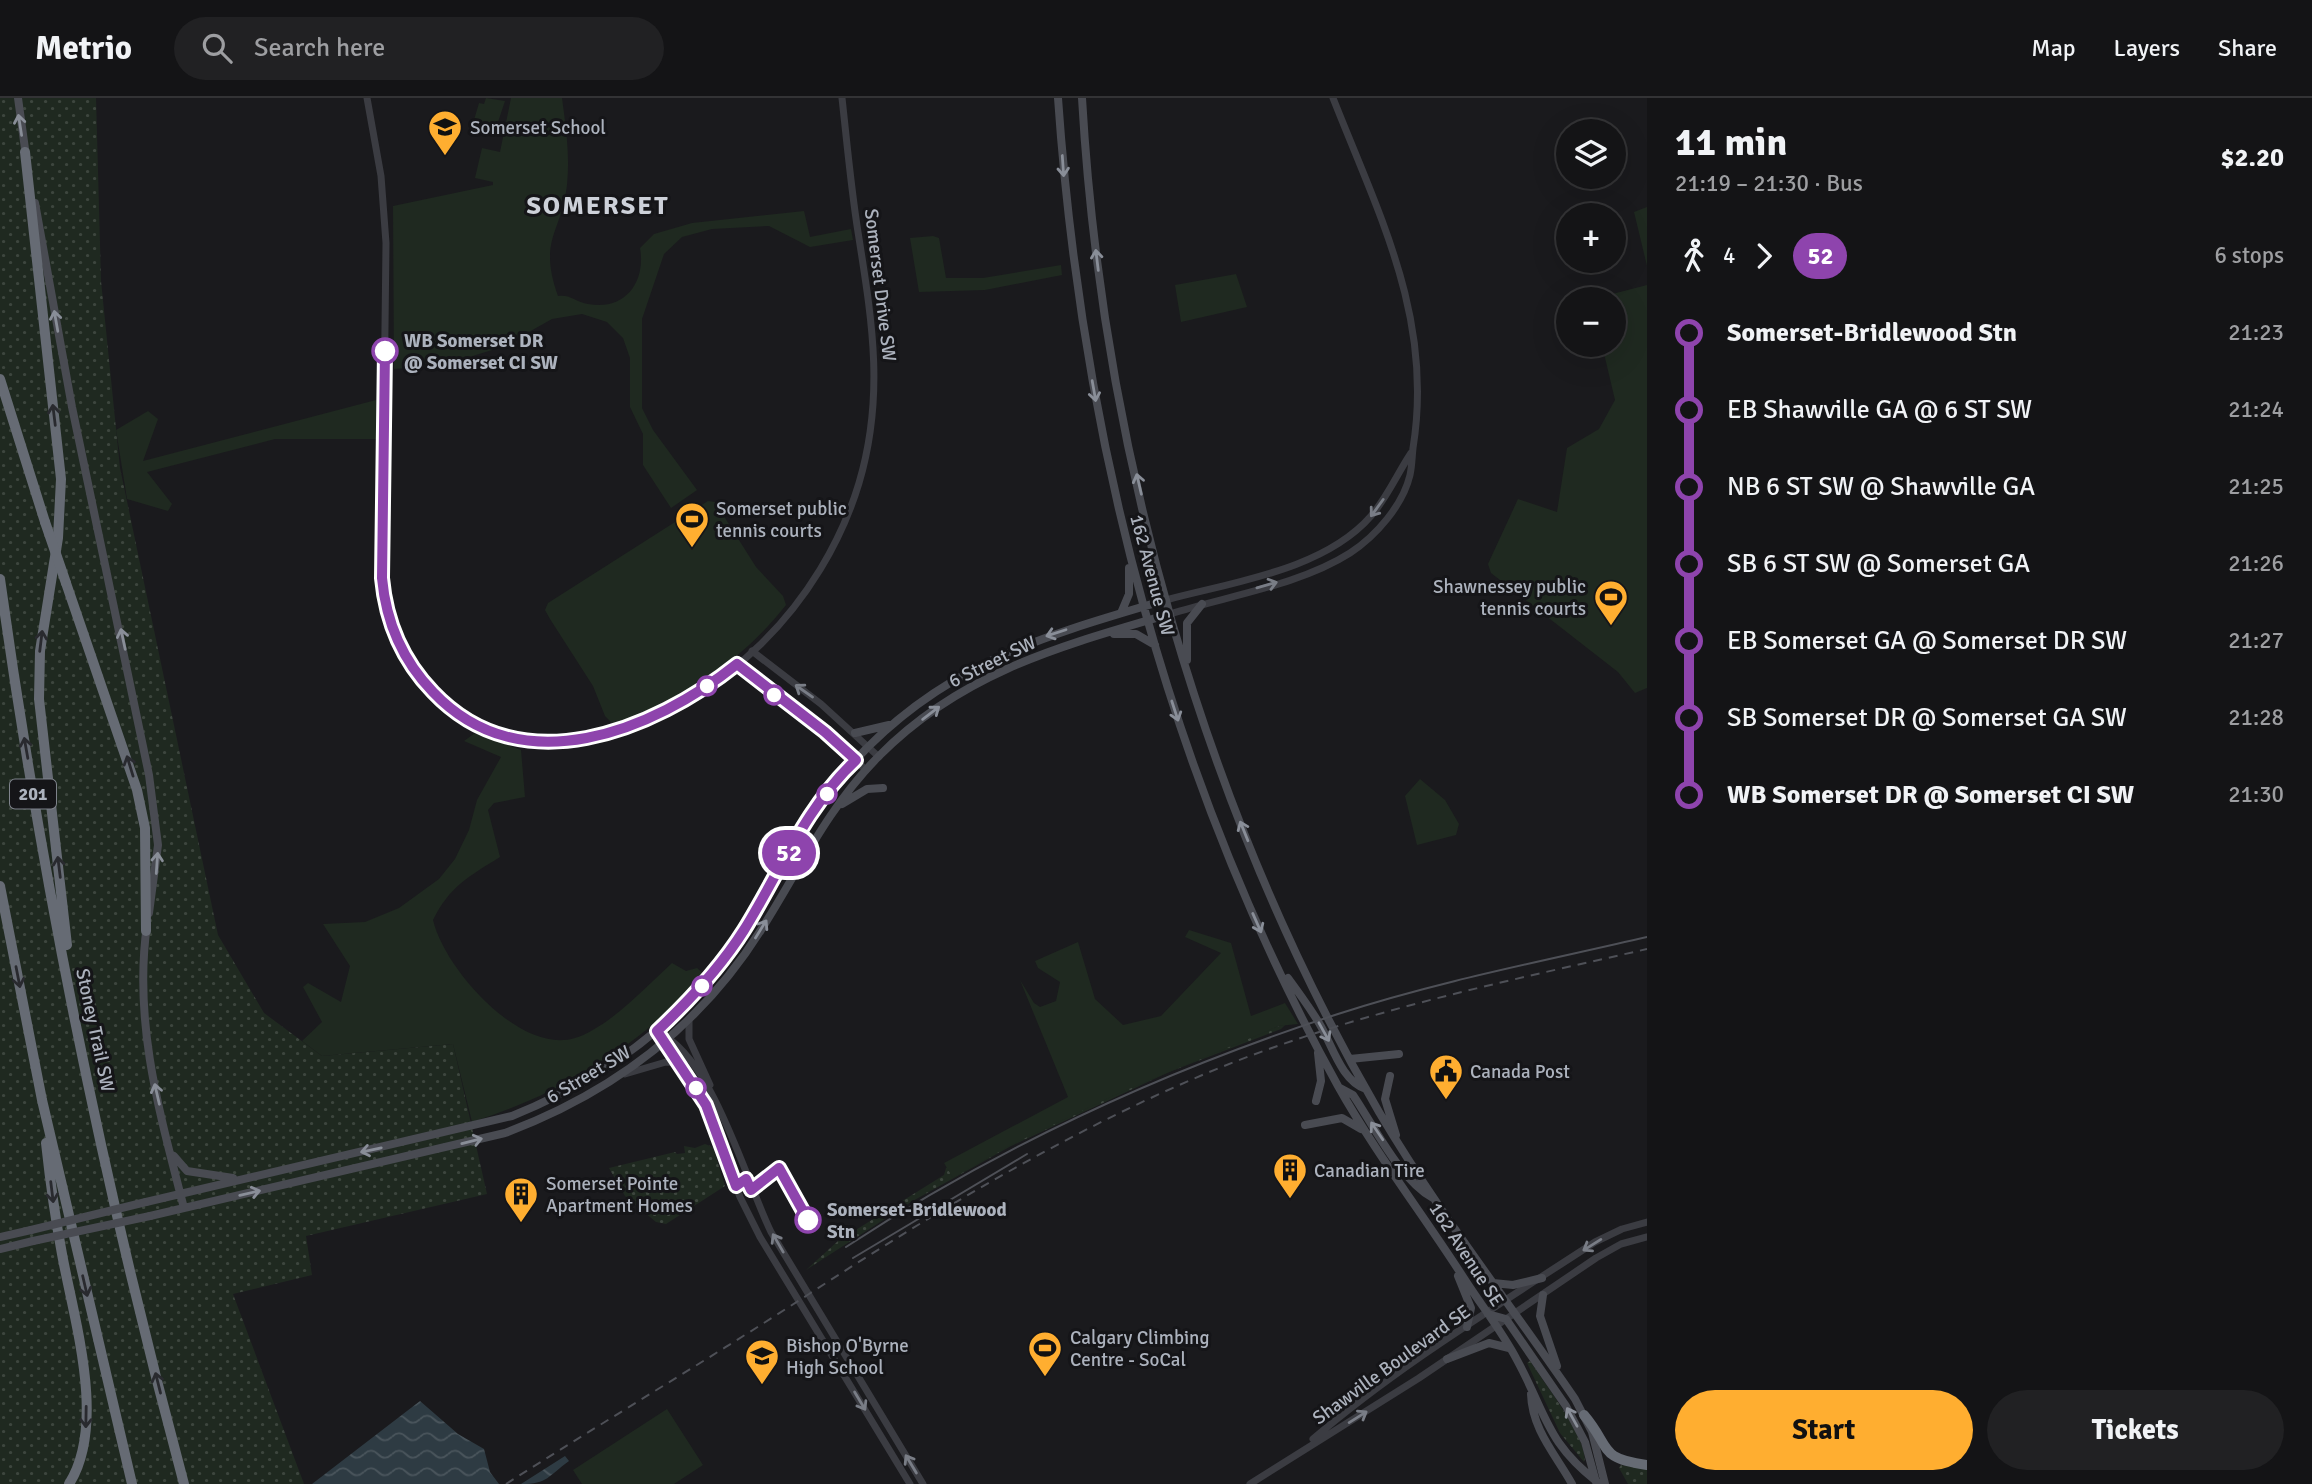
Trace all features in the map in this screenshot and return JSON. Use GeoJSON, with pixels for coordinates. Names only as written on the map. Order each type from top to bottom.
{"type":"FeatureCollection","features":[{"type":"Feature","properties":{"kind":"highway"},"geometry":{"type":"LineString","coordinates":[[25,152],[61,479],[58,538],[40,651],[39,699],[74,1008]]}},
{"type":"Feature","properties":{"kind":"highway"},"geometry":{"type":"LineString","coordinates":[[0,379],[45,522],[137,790],[145,828],[146,931]]}},
{"type":"Feature","properties":{"kind":"highway","name":"Stoney Trail SW"},"geometry":{"type":"LineString","coordinates":[[0,579],[31,779],[74,1008],[129,1261],[184,1484]]}},
{"type":"Feature","properties":{"kind":"highway"},"geometry":{"type":"LineString","coordinates":[[0,886],[42,1100],[132,1484]]}},
{"type":"Feature","properties":{"kind":"highway"},"geometry":{"type":"LineString","coordinates":[[42,1100],[51,1193],[87,1402],[82,1454],[69,1484]]}},
{"type":"Feature","properties":{"kind":"highway"},"geometry":{"type":"LineString","coordinates":[[1584,1415],[1609,1455],[1619,1461],[1647,1465]]}},
{"type":"Feature","properties":{"kind":"main road"},"geometry":{"type":"LineString","coordinates":[[18,98],[25,152],[72,407],[152,788],[158,845],[146,931],[143,1015],[148,1054],[184,1208]]}},
{"type":"Feature","properties":{"kind":"main road","name":"162 Avenue SW"},"geometry":{"type":"LineString","coordinates":[[1058,98],[1077,292],[1097,410],[1147,621],[1200,782],[1273,955],[1312,1034]]}},
{"type":"Feature","properties":{"kind":"main road","name":"162 Avenue SW"},"geometry":{"type":"LineString","coordinates":[[1082,98],[1088,180],[1105,316],[1120,404],[1166,600],[1188,680],[1216,761],[1278,912],[1335,1027]]}},
{"type":"Feature","properties":{"kind":"main road"},"geometry":{"type":"LineString","coordinates":[[1121,613],[1129,594],[1127,545]]}},
{"type":"Feature","properties":{"kind":"main road","name":"6 Street SW"},"geometry":{"type":"LineString","coordinates":[[0,1237],[512,1116],[556,1098],[598,1075],[657,1031],[690,1000],[728,954],[807,823],[856,760],[895,722],[947,684],[991,659],[1050,635],[1166,600]]}},
{"type":"Feature","properties":{"kind":"main road"},"geometry":{"type":"LineString","coordinates":[[1188,680],[1187,623],[1202,604]]}},
{"type":"Feature","properties":{"kind":"main road","name":"6 Street SW"},"geometry":{"type":"LineString","coordinates":[[0,1249],[505,1133],[559,1112],[625,1074],[689,1021],[741,959],[833,810],[879,757],[933,710],[977,683],[1053,648],[1170,614]]}},
{"type":"Feature","properties":{"kind":"main road"},"geometry":{"type":"LineString","coordinates":[[1104,634],[1136,634],[1155,645]]}},
{"type":"Feature","properties":{"kind":"main road"},"geometry":{"type":"LineString","coordinates":[[855,733],[873,731],[895,722]]}},
{"type":"Feature","properties":{"kind":"main road"},"geometry":{"type":"LineString","coordinates":[[833,810],[867,789],[883,788]]}},
{"type":"Feature","properties":{"kind":"main road"},"geometry":{"type":"LineString","coordinates":[[1273,955],[1320,1024],[1346,1072],[1354,1082],[1367,1089]]}},
{"type":"Feature","properties":{"kind":"main road","name":"162 Avenue SE"},"geometry":{"type":"LineString","coordinates":[[1335,1027],[1397,1142],[1584,1415],[1597,1450],[1599,1483]]}},
{"type":"Feature","properties":{"kind":"main road","name":"162 Avenue SE"},"geometry":{"type":"LineString","coordinates":[[1312,1034],[1366,1133],[1511,1349],[1562,1450],[1599,1483]]}},
{"type":"Feature","properties":{"kind":"main road"},"geometry":{"type":"LineString","coordinates":[[1317,1046],[1321,1081],[1317,1101]]}},
{"type":"Feature","properties":{"kind":"main road"},"geometry":{"type":"LineString","coordinates":[[1350,1059],[1399,1054]]}},
{"type":"Feature","properties":{"kind":"main road"},"geometry":{"type":"LineString","coordinates":[[1390,1076],[1385,1099],[1397,1142]]}},
{"type":"Feature","properties":{"kind":"main road"},"geometry":{"type":"LineString","coordinates":[[1340,1088],[1353,1095],[1422,1192],[1436,1200]]}},
{"type":"Feature","properties":{"kind":"main road"},"geometry":{"type":"LineString","coordinates":[[1305,1125],[1346,1118],[1366,1133]]}},
{"type":"Feature","properties":{"kind":"main road"},"geometry":{"type":"LineString","coordinates":[[166,1133],[177,1161],[187,1171],[211,1177],[250,1178]]}},
{"type":"Feature","properties":{"kind":"main road"},"geometry":{"type":"LineString","coordinates":[[1447,1251],[1471,1308],[1467,1327]]}},
{"type":"Feature","properties":{"kind":"main road"},"geometry":{"type":"LineString","coordinates":[[1493,1283],[1513,1285],[1542,1278]]}},
{"type":"Feature","properties":{"kind":"main road"},"geometry":{"type":"LineString","coordinates":[[1544,1295],[1540,1316],[1561,1378]]}},
{"type":"Feature","properties":{"kind":"main road"},"geometry":{"type":"LineString","coordinates":[[1488,1314],[1506,1320],[1574,1419],[1599,1483]]}},
{"type":"Feature","properties":{"kind":"main road"},"geometry":{"type":"LineString","coordinates":[[1447,1360],[1489,1343],[1511,1349]]}},
{"type":"Feature","properties":{"kind":"main road"},"geometry":{"type":"LineString","coordinates":[[1531,1391],[1532,1407],[1541,1435],[1573,1484]]}},
{"type":"Feature","properties":{"kind":"street","name":"Somerset Drive SW"},"geometry":{"type":"LineString","coordinates":[[367,98],[382,176],[386,243],[382,578],[392,627],[412,667],[440,700],[468,720],[514,738],[559,742],[602,736],[651,718],[700,691],[737,664],[792,608],[830,551],[859,486],[871,429],[876,382],[875,339],[842,98]]}},
{"type":"Feature","properties":{"kind":"street"},"geometry":{"type":"LineString","coordinates":[[1170,614],[1307,574],[1351,552],[1377,530],[1392,511],[1410,475],[1419,415],[1419,381],[1406,295],[1381,212],[1334,98]]}},
{"type":"Feature","properties":{"kind":"street"},"geometry":{"type":"LineString","coordinates":[[1166,600],[1301,562],[1334,548],[1373,514],[1413,450]]}},
{"type":"Feature","properties":{"kind":"street"},"geometry":{"type":"LineString","coordinates":[[752,651],[855,733],[879,757]]}},
{"type":"Feature","properties":{"kind":"street"},"geometry":{"type":"LineString","coordinates":[[737,664],[825,732],[866,771]]}},
{"type":"Feature","properties":{"kind":"street"},"geometry":{"type":"LineString","coordinates":[[689,1021],[689,1039],[719,1105],[755,1201],[923,1484]]}},
{"type":"Feature","properties":{"kind":"street"},"geometry":{"type":"LineString","coordinates":[[657,1031],[719,1105]]}},
{"type":"Feature","properties":{"kind":"street"},"geometry":{"type":"LineString","coordinates":[[667,1041],[706,1105],[748,1214],[910,1484]]}},
{"type":"Feature","properties":{"kind":"street"},"geometry":{"type":"LineString","coordinates":[[625,1074],[666,1062],[678,1063]]}},
{"type":"Feature","properties":{"kind":"street","name":"Shawville Boulevard SE"},"geometry":{"type":"LineString","coordinates":[[1299,1451],[1348,1409],[1467,1327],[1608,1235],[1647,1222]]}},
{"type":"Feature","properties":{"kind":"street","name":"Shawville Boulevard SE"},"geometry":{"type":"LineString","coordinates":[[1250,1484],[1447,1360],[1604,1253],[1647,1237]]}},
{"type":"Feature","properties":{"kind":"green space"},"geometry":{"type":"Polygon","coordinates":[[[0,98],[96,98],[101,281],[120,468],[218,935],[264,1013],[322,1056],[453,1044],[487,1194],[306,1236],[312,1275],[233,1294],[304,1484],[0,1484],[0,98]]]}},
{"type":"Feature","properties":{"kind":"green space"},"geometry":{"type":"Polygon","coordinates":[[[486,98],[505,101],[496,128],[474,120],[479,103],[484,104],[486,98]]]}},
{"type":"Feature","properties":{"kind":"green space"},"geometry":{"type":"Polygon","coordinates":[[[511,98],[562,98],[568,174],[564,202],[550,249],[552,277],[558,296],[601,305],[623,298],[636,282],[640,272],[640,248],[654,234],[692,223],[804,211],[810,237],[851,229],[853,240],[810,247],[769,226],[712,229],[682,237],[664,254],[642,319],[642,408],[653,430],[697,490],[671,508],[643,465],[643,434],[630,407],[630,358],[623,338],[607,322],[582,314],[552,319],[502,347],[440,366],[394,369],[393,206],[493,185],[493,182],[475,178],[482,148],[500,152],[511,98]]]}},
{"type":"Feature","properties":{"kind":"green space"},"geometry":{"type":"Polygon","coordinates":[[[1647,207],[1647,266],[1634,212],[1647,207]]]}},
{"type":"Feature","properties":{"kind":"green space"},"geometry":{"type":"Polygon","coordinates":[[[910,238],[939,238],[946,278],[983,278],[1061,265],[1062,275],[985,290],[919,292],[910,238]]]}},
{"type":"Feature","properties":{"kind":"green space"},"geometry":{"type":"Polygon","coordinates":[[[1236,274],[1247,307],[1181,322],[1175,285],[1236,274]]]}},
{"type":"Feature","properties":{"kind":"green space"},"geometry":{"type":"Polygon","coordinates":[[[1647,285],[1647,688],[1635,693],[1618,672],[1491,573],[1488,564],[1518,499],[1557,512],[1567,448],[1599,429],[1615,400],[1605,357],[1626,357],[1626,290],[1647,285]]]}},
{"type":"Feature","properties":{"kind":"green space"},"geometry":{"type":"Polygon","coordinates":[[[376,400],[376,439],[275,439],[147,472],[172,504],[168,511],[127,499],[116,430],[148,411],[158,419],[143,461],[376,400]]]}},
{"type":"Feature","properties":{"kind":"green space"},"geometry":{"type":"Polygon","coordinates":[[[708,501],[715,502],[756,567],[783,596],[786,605],[750,644],[708,677],[663,704],[613,724],[605,716],[593,686],[545,610],[548,603],[708,501]]]}},
{"type":"Feature","properties":{"kind":"green space"},"geometry":{"type":"Polygon","coordinates":[[[475,733],[521,750],[525,797],[494,803],[488,810],[500,857],[453,890],[433,920],[440,940],[468,983],[509,1021],[531,1033],[554,1040],[575,1038],[588,1033],[639,995],[672,963],[686,971],[697,968],[704,974],[654,1023],[598,1064],[538,1097],[472,1122],[453,1044],[322,1056],[302,1041],[322,1022],[303,987],[308,983],[341,1002],[350,966],[323,924],[365,922],[399,908],[439,879],[455,859],[469,830],[477,800],[501,757],[464,741],[475,733]]]}},
{"type":"Feature","properties":{"kind":"green space"},"geometry":{"type":"Polygon","coordinates":[[[1420,779],[1445,800],[1459,824],[1456,835],[1417,845],[1405,796],[1420,779]]]}},
{"type":"Feature","properties":{"kind":"green space"},"geometry":{"type":"Polygon","coordinates":[[[1189,930],[1231,943],[1251,1016],[1285,1003],[1298,1024],[1279,1026],[1117,1094],[1011,1145],[953,1178],[944,1163],[1068,1097],[1020,980],[1034,1003],[1040,1007],[1056,1001],[1060,982],[1038,968],[1035,961],[1078,942],[1095,999],[1123,1025],[1161,1016],[1221,953],[1185,937],[1189,930]]]}},
{"type":"Feature","properties":{"kind":"green space"},"geometry":{"type":"Polygon","coordinates":[[[1286,1024],[1281,1029],[1169,1072],[1011,1146],[911,1202],[806,1270],[838,1241],[944,1175],[946,1168],[1091,1086],[1286,1024]]]}},
{"type":"Feature","properties":{"kind":"green space"},"geometry":{"type":"Polygon","coordinates":[[[705,1144],[713,1147],[725,1186],[666,1224],[656,1222],[625,1196],[609,1168],[675,1152],[685,1153],[684,1146],[695,1148],[705,1144]]]}},
{"type":"Feature","properties":{"kind":"green space"},"geometry":{"type":"Polygon","coordinates":[[[1530,1361],[1573,1427],[1584,1453],[1584,1462],[1560,1433],[1527,1363],[1530,1361]]]}},
{"type":"Feature","properties":{"kind":"green space"},"geometry":{"type":"Polygon","coordinates":[[[667,1409],[703,1465],[674,1484],[582,1484],[573,1470],[667,1409]]]}},
{"type":"Feature","properties":{"kind":"green space"},"geometry":{"type":"Polygon","coordinates":[[[1621,1465],[1647,1469],[1647,1484],[1628,1484],[1619,1468],[1621,1465]]]}},
{"type":"Feature","properties":{"kind":"water"},"geometry":{"type":"Polygon","coordinates":[[[420,1401],[458,1434],[484,1449],[490,1472],[499,1484],[312,1484],[420,1401]]]}},
{"type":"Feature","properties":{"kind":"water"},"geometry":{"type":"Polygon","coordinates":[[[565,1456],[569,1461],[547,1478],[537,1483],[521,1484],[565,1456]]]}},
{"type":"Feature","properties":{"kind":"tram line"},"geometry":{"type":"LineString","coordinates":[[846,1247],[963,1176],[1023,1144],[1084,1114],[1210,1060],[1338,1014],[1414,991],[1647,937]]}},
{"type":"Feature","properties":{"kind":"tram line"},"geometry":{"type":"LineString","coordinates":[[853,1258],[1027,1154]]}},
{"type":"Feature","properties":{"kind":"railway"},"geometry":{"type":"LineString","coordinates":[[506,1484],[949,1206],[1045,1151],[1143,1102],[1248,1057],[1360,1019],[1474,989],[1647,949]]}},
{"type":"Feature","properties":{"kind":"bus line","name":"52"},"geometry":{"type":"LineString","coordinates":[[385,351],[382,578],[386,605],[402,652],[423,682],[440,700],[468,720],[514,738],[542,742],[578,741],[634,725],[665,711],[700,691],[737,664],[772,694],[838,742],[856,760],[807,823],[728,954],[690,1000],[657,1031],[663,1044],[706,1105],[736,1186],[746,1179],[751,1190],[779,1168],[808,1220]]}},
{"type":"Feature","properties":{"kind":"place","name":"Somerset School"},"geometry":{"type":"Point","coordinates":[445,157]}},
{"type":"Feature","properties":{"kind":"place","name":"WB Somerset DR @ Somerset CI SW"},"geometry":{"type":"Point","coordinates":[385,351]}},
{"type":"Feature","properties":{"kind":"place","name":"Somerset public tennis courts"},"geometry":{"type":"Point","coordinates":[692,549]}},
{"type":"Feature","properties":{"kind":"place","name":"Shawnessey public tennis courts"},"geometry":{"type":"Point","coordinates":[1611,627]}},
{"type":"Feature","properties":{"kind":"place","name":"Canada Post"},"geometry":{"type":"Point","coordinates":[1446,1101]}},
{"type":"Feature","properties":{"kind":"place","name":"Canadian Tire"},"geometry":{"type":"Point","coordinates":[1290,1200]}},
{"type":"Feature","properties":{"kind":"place","name":"Somerset-Bridlewood Stn"},"geometry":{"type":"Point","coordinates":[808,1220]}},
{"type":"Feature","properties":{"kind":"place","name":"Somerset Pointe Apartment Homes"},"geometry":{"type":"Point","coordinates":[521,1224]}},
{"type":"Feature","properties":{"kind":"place","name":"Calgary Climbing Centre - SoCal"},"geometry":{"type":"Point","coordinates":[1045,1378]}},
{"type":"Feature","properties":{"kind":"place","name":"Bishop O'Byrne High School"},"geometry":{"type":"Point","coordinates":[762,1386]}},
{"type":"Feature","properties":{"kind":"district","name":"SOMERSET"},"geometry":{"type":"Point","coordinates":[598,205]}}]}
